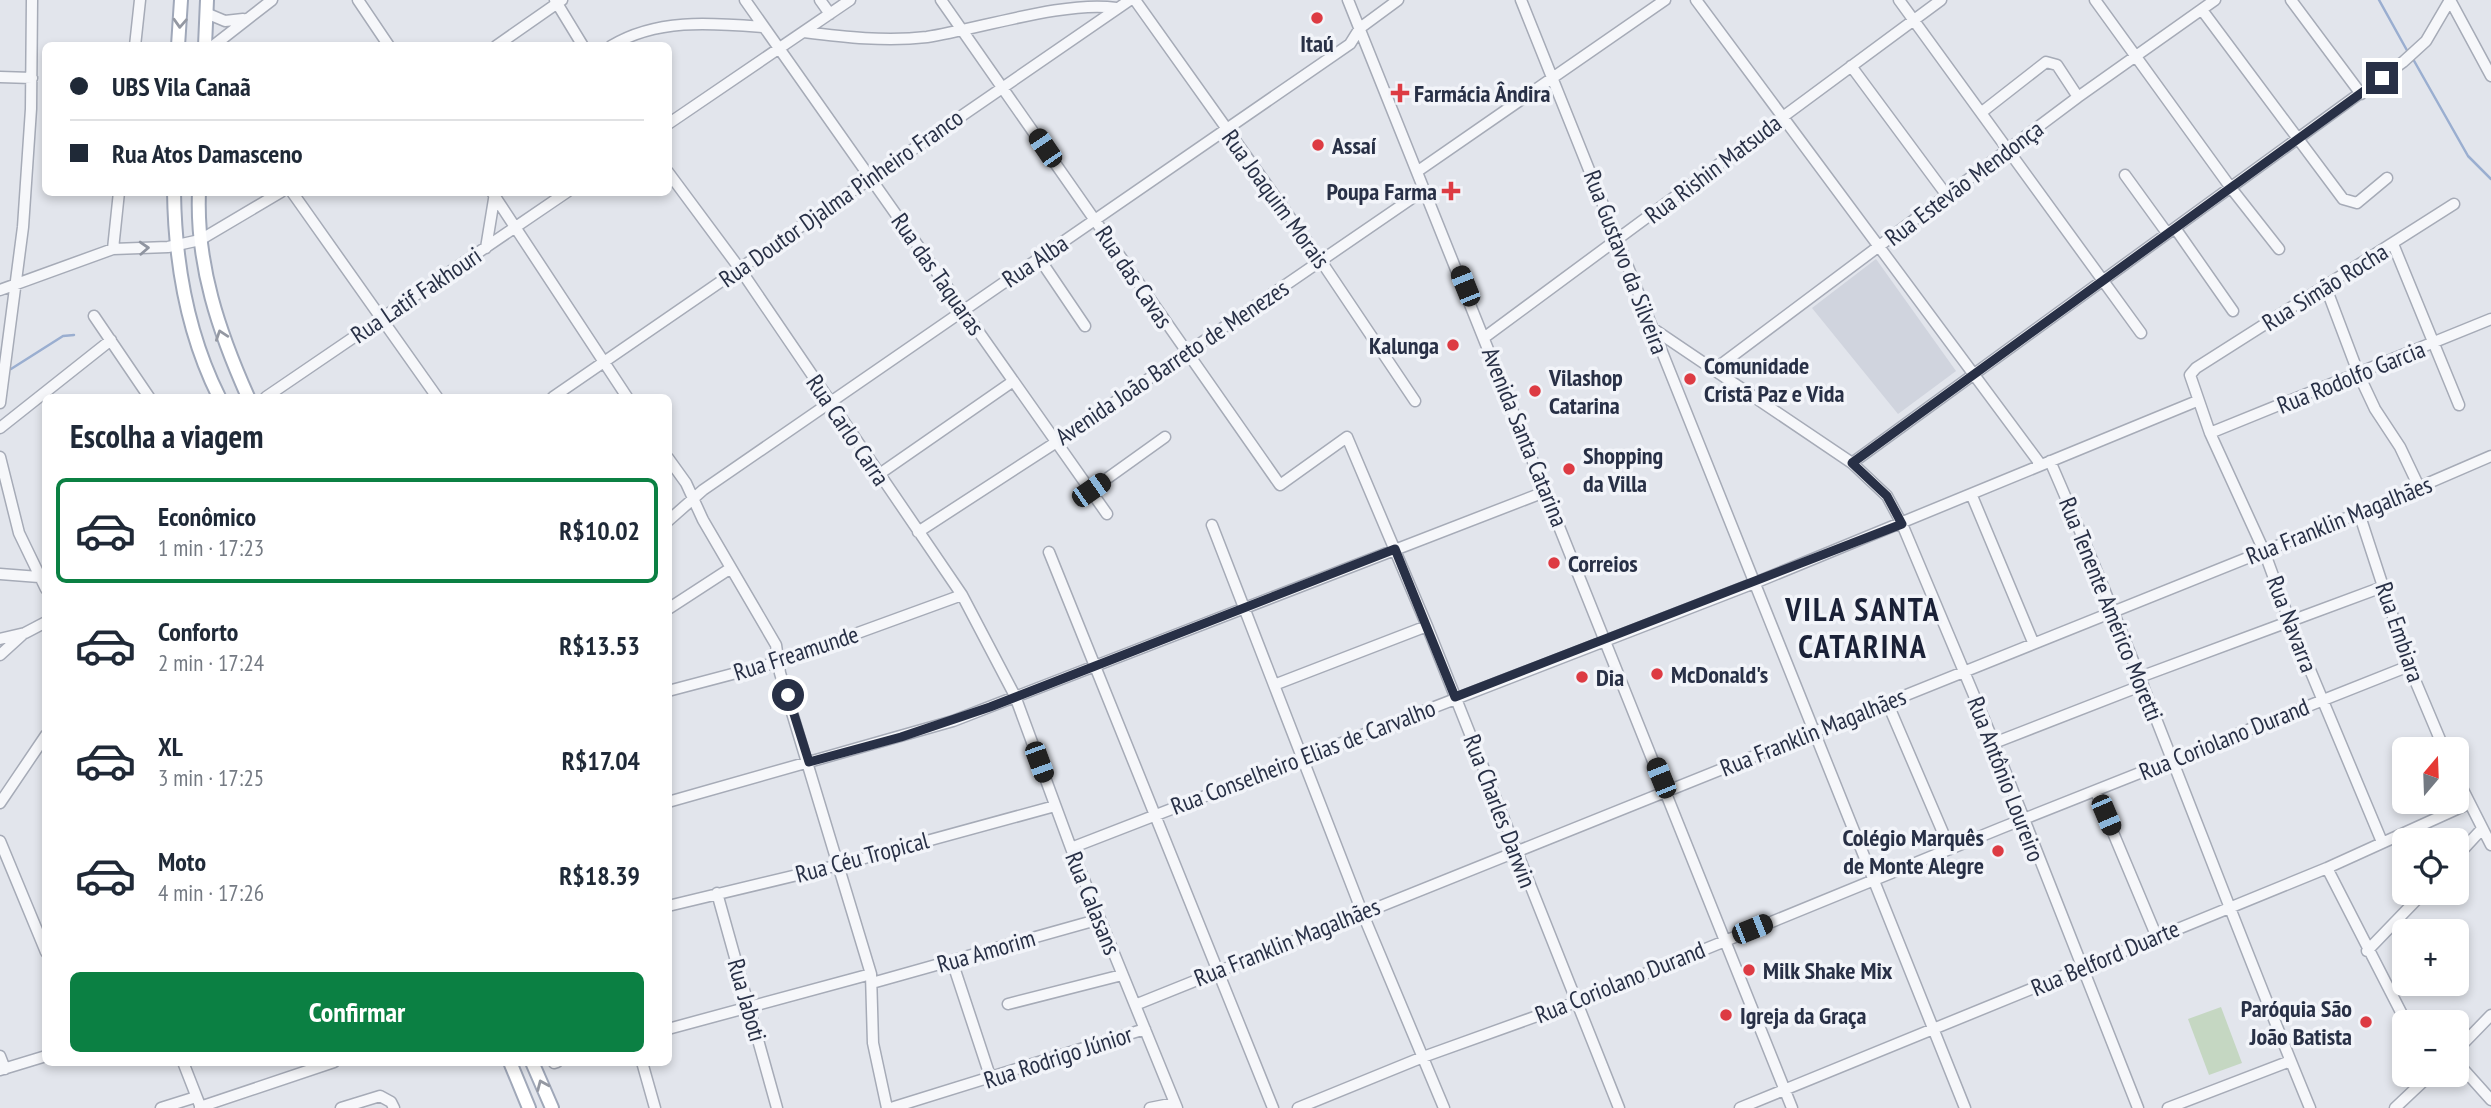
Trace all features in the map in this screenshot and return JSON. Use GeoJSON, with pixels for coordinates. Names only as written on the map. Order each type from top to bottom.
{"type":"FeatureCollection","features":[{"type":"Feature","properties":{"kind":"main road"},"geometry":{"type":"LineString","coordinates":[[178,42],[181,0]]}},
{"type":"Feature","properties":{"kind":"main road"},"geometry":{"type":"LineString","coordinates":[[205,42],[206,6]]}},
{"type":"Feature","properties":{"kind":"main road"},"geometry":{"type":"LineString","coordinates":[[174,196],[176,245],[200,348],[218,394]]}},
{"type":"Feature","properties":{"kind":"main road"},"geometry":{"type":"LineString","coordinates":[[199,196],[200,240],[218,324],[247,394]]}},
{"type":"Feature","properties":{"kind":"main road"},"geometry":{"type":"LineString","coordinates":[[512,1066],[529,1108]]}},
{"type":"Feature","properties":{"kind":"main road"},"geometry":{"type":"LineString","coordinates":[[534,1066],[552,1108]]}},
{"type":"Feature","properties":{"kind":"street"},"geometry":{"type":"LineString","coordinates":[[0,403],[4,338],[16,286],[24,214],[32,78],[32,0]]}},
{"type":"Feature","properties":{"kind":"street"},"geometry":{"type":"LineString","coordinates":[[135,42],[140,0]]}},
{"type":"Feature","properties":{"kind":"street"},"geometry":{"type":"LineString","coordinates":[[218,42],[272,0]]}},
{"type":"Feature","properties":{"kind":"street"},"geometry":{"type":"LineString","coordinates":[[358,0],[386,42]]}},
{"type":"Feature","properties":{"kind":"street","name":"Rua das Taquaras"},"geometry":{"type":"LineString","coordinates":[[745,0],[1107,514]]}},
{"type":"Feature","properties":{"kind":"street"},"geometry":{"type":"LineString","coordinates":[[820,0],[830,14]]}},
{"type":"Feature","properties":{"kind":"street"},"geometry":{"type":"LineString","coordinates":[[672,121],[850,0]]}},
{"type":"Feature","properties":{"kind":"street","name":"Rua das Cavas"},"geometry":{"type":"LineString","coordinates":[[941,0],[1279,485],[1347,437]]}},
{"type":"Feature","properties":{"kind":"street","name":"Rua Doutor Djalma Pinheiro Franco"},"geometry":{"type":"LineString","coordinates":[[558,394],[1116,8],[1132,0]]}},
{"type":"Feature","properties":{"kind":"street","name":"Rua Joaquim Morais"},"geometry":{"type":"LineString","coordinates":[[1132,0],[1321,261],[1415,401]]}},
{"type":"Feature","properties":{"kind":"street","name":"Avenida Santa Catarina"},"geometry":{"type":"LineString","coordinates":[[1348,0],[1792,1108]]}},
{"type":"Feature","properties":{"kind":"street","name":"Rua Alba"},"geometry":{"type":"LineString","coordinates":[[672,518],[703,490],[1350,44],[1360,28],[1398,0]]}},
{"type":"Feature","properties":{"kind":"street","name":"Rua Gustavo da Silveira"},"geometry":{"type":"LineString","coordinates":[[1521,0],[1554,78],[1649,326],[1757,582],[1965,1108]]}},
{"type":"Feature","properties":{"kind":"street"},"geometry":{"type":"LineString","coordinates":[[1418,171],[1665,0]]}},
{"type":"Feature","properties":{"kind":"street","name":"Rua Tenente Américo Moretti"},"geometry":{"type":"LineString","coordinates":[[1696,0],[1973,374],[2046,463],[2115,610],[2309,1108]]}},
{"type":"Feature","properties":{"kind":"street"},"geometry":{"type":"LineString","coordinates":[[1899,0],[2141,333]]}},
{"type":"Feature","properties":{"kind":"street","name":"Rua Rishin Matsuda"},"geometry":{"type":"LineString","coordinates":[[1485,337],[1941,0]]}},
{"type":"Feature","properties":{"kind":"street"},"geometry":{"type":"LineString","coordinates":[[2095,0],[2231,188],[2279,249]]}},
{"type":"Feature","properties":{"kind":"street","name":"Rua Estevão Mendonça"},"geometry":{"type":"LineString","coordinates":[[1715,369],[2078,97],[2215,0]]}},
{"type":"Feature","properties":{"kind":"street"},"geometry":{"type":"LineString","coordinates":[[2291,0],[2361,94]]}},
{"type":"Feature","properties":{"kind":"street"},"geometry":{"type":"LineString","coordinates":[[1852,463],[2403,62],[2418,50],[2450,0],[2491,76]]}},
{"type":"Feature","properties":{"kind":"street"},"geometry":{"type":"LineString","coordinates":[[502,42],[558,1],[581,42]]}},
{"type":"Feature","properties":{"kind":"street"},"geometry":{"type":"LineString","coordinates":[[206,6],[225,21],[244,19]]}},
{"type":"Feature","properties":{"kind":"street"},"geometry":{"type":"LineString","coordinates":[[804,32],[898,39],[962,30],[1082,6],[1116,8]]}},
{"type":"Feature","properties":{"kind":"street"},"geometry":{"type":"LineString","coordinates":[[2202,10],[2297,140],[2347,202],[2357,203],[2386,178]]}},
{"type":"Feature","properties":{"kind":"street"},"geometry":{"type":"LineString","coordinates":[[618,42],[629,35],[686,23],[763,27]]}},
{"type":"Feature","properties":{"kind":"street"},"geometry":{"type":"LineString","coordinates":[[1982,112],[2046,62],[2057,65],[2078,97]]}},
{"type":"Feature","properties":{"kind":"street"},"geometry":{"type":"LineString","coordinates":[[1852,66],[1948,197]]}},
{"type":"Feature","properties":{"kind":"street"},"geometry":{"type":"LineString","coordinates":[[0,77],[32,78]]}},
{"type":"Feature","properties":{"kind":"street"},"geometry":{"type":"LineString","coordinates":[[2125,175],[2171,230],[2232,311]]}},
{"type":"Feature","properties":{"kind":"street","name":"Rua Carlo Carra"},"geometry":{"type":"LineString","coordinates":[[672,177],[740,270],[962,596],[1014,696]]}},
{"type":"Feature","properties":{"kind":"street","name":"Avenida João Barreto de Menezes"},"geometry":{"type":"LineString","coordinates":[[918,532],[1055,443],[1424,190]]}},
{"type":"Feature","properties":{"kind":"street"},"geometry":{"type":"LineString","coordinates":[[113,249],[119,196]]}},
{"type":"Feature","properties":{"kind":"street"},"geometry":{"type":"LineString","coordinates":[[0,290],[113,249],[176,245],[200,240],[274,196]]}},
{"type":"Feature","properties":{"kind":"street"},"geometry":{"type":"LineString","coordinates":[[295,196],[435,394]]}},
{"type":"Feature","properties":{"kind":"street"},"geometry":{"type":"LineString","coordinates":[[486,248],[494,196]]}},
{"type":"Feature","properties":{"kind":"street"},"geometry":{"type":"LineString","coordinates":[[495,196],[625,394]]}},
{"type":"Feature","properties":{"kind":"street","name":"Rua Latif Fakhouri"},"geometry":{"type":"LineString","coordinates":[[269,394],[561,196]]}},
{"type":"Feature","properties":{"kind":"street","name":"Rua Simão Rocha"},"geometry":{"type":"LineString","coordinates":[[2196,368],[2454,204]]}},
{"type":"Feature","properties":{"kind":"street"},"geometry":{"type":"LineString","coordinates":[[2393,244],[2436,342],[2459,405]]}},
{"type":"Feature","properties":{"kind":"street"},"geometry":{"type":"LineString","coordinates":[[1040,258],[1085,326]]}},
{"type":"Feature","properties":{"kind":"street"},"geometry":{"type":"LineString","coordinates":[[2325,285],[2359,375],[2375,409],[2400,447],[2418,487]]}},
{"type":"Feature","properties":{"kind":"street"},"geometry":{"type":"LineString","coordinates":[[94,316],[147,394]]}},
{"type":"Feature","properties":{"kind":"street","name":"Rua Rodolfo Garcia"},"geometry":{"type":"LineString","coordinates":[[2210,433],[2359,375],[2491,319]]}},
{"type":"Feature","properties":{"kind":"street","name":"Rua Antônio Loureiro"},"geometry":{"type":"LineString","coordinates":[[1649,326],[1852,463],[1887,496],[1902,524],[1994,743],[2022,820],[2138,1108]]}},
{"type":"Feature","properties":{"kind":"street"},"geometry":{"type":"LineString","coordinates":[[43,394],[111,340]]}},
{"type":"Feature","properties":{"kind":"street","name":"Rua Navarra"},"geometry":{"type":"LineString","coordinates":[[2196,368],[2190,380],[2197,401],[2264,551],[2290,622],[2382,842]]}},
{"type":"Feature","properties":{"kind":"street"},"geometry":{"type":"LineString","coordinates":[[878,475],[1012,382]]}},
{"type":"Feature","properties":{"kind":"street"},"geometry":{"type":"LineString","coordinates":[[55,384],[59,394]]}},
{"type":"Feature","properties":{"kind":"street"},"geometry":{"type":"LineString","coordinates":[[0,429],[42,395]]}},
{"type":"Feature","properties":{"kind":"street","name":"Rua Conselheiro Elias de Carvalho"},"geometry":{"type":"LineString","coordinates":[[1071,848],[1757,582],[1972,496],[2197,401]]}},
{"type":"Feature","properties":{"kind":"street"},"geometry":{"type":"LineString","coordinates":[[1091,490],[1165,437]]}},
{"type":"Feature","properties":{"kind":"street","name":"Rua Charles Darwin"},"geometry":{"type":"LineString","coordinates":[[1347,437],[1427,626],[1514,851],[1619,1108]]}},
{"type":"Feature","properties":{"kind":"street","name":"Rua Franklin Magalhães"},"geometry":{"type":"LineString","coordinates":[[1135,1005],[2359,513],[2491,456]]}},
{"type":"Feature","properties":{"kind":"street"},"geometry":{"type":"LineString","coordinates":[[0,457],[19,533],[42,582]]}},
{"type":"Feature","properties":{"kind":"street"},"geometry":{"type":"LineString","coordinates":[[672,464],[776,645],[778,662],[872,979],[873,1043],[889,1108]]}},
{"type":"Feature","properties":{"kind":"street"},"geometry":{"type":"LineString","coordinates":[[672,801],[953,721],[1547,491]]}},
{"type":"Feature","properties":{"kind":"street"},"geometry":{"type":"LineString","coordinates":[[1972,496],[2033,642]]}},
{"type":"Feature","properties":{"kind":"street","name":"Rua Embiara"},"geometry":{"type":"LineString","coordinates":[[2359,513],[2409,666],[2439,737]]}},
{"type":"Feature","properties":{"kind":"street"},"geometry":{"type":"LineString","coordinates":[[1212,525],[1362,912],[1444,1108]]}},
{"type":"Feature","properties":{"kind":"street"},"geometry":{"type":"LineString","coordinates":[[1049,552],[1273,1108]]}},
{"type":"Feature","properties":{"kind":"street"},"geometry":{"type":"LineString","coordinates":[[672,607],[731,568]]}},
{"type":"Feature","properties":{"kind":"street"},"geometry":{"type":"LineString","coordinates":[[0,574],[39,577]]}},
{"type":"Feature","properties":{"kind":"street"},"geometry":{"type":"LineString","coordinates":[[1994,743],[2141,681],[2385,586]]}},
{"type":"Feature","properties":{"kind":"street","name":"Rua Freamunde"},"geometry":{"type":"LineString","coordinates":[[672,690],[778,662],[962,596]]}},
{"type":"Feature","properties":{"kind":"street"},"geometry":{"type":"LineString","coordinates":[[0,639],[24,633],[42,624]]}},
{"type":"Feature","properties":{"kind":"street"},"geometry":{"type":"LineString","coordinates":[[1274,685],[1427,626]]}},
{"type":"Feature","properties":{"kind":"street"},"geometry":{"type":"LineString","coordinates":[[0,655],[24,633]]}},
{"type":"Feature","properties":{"kind":"street","name":"Rua Coriolano Durand"},"geometry":{"type":"LineString","coordinates":[[1298,1108],[1423,1057],[1576,1002],[2409,666]]}},
{"type":"Feature","properties":{"kind":"street","name":"Rua Calasans"},"geometry":{"type":"LineString","coordinates":[[1014,696],[1071,848],[1176,1106]]}},
{"type":"Feature","properties":{"kind":"street"},"geometry":{"type":"LineString","coordinates":[[1887,702],[1950,849]]}},
{"type":"Feature","properties":{"kind":"street"},"geometry":{"type":"LineString","coordinates":[[0,803],[42,741]]}},
{"type":"Feature","properties":{"kind":"street"},"geometry":{"type":"LineString","coordinates":[[2096,792],[2157,935]]}},
{"type":"Feature","properties":{"kind":"street"},"geometry":{"type":"LineString","coordinates":[[2469,805],[2486,829],[2491,845]]}},
{"type":"Feature","properties":{"kind":"street","name":"Rua Céu Tropical"},"geometry":{"type":"LineString","coordinates":[[672,905],[839,865],[1055,806]]}},
{"type":"Feature","properties":{"kind":"street","name":"Rua Belford Duarte"},"geometry":{"type":"LineString","coordinates":[[1741,1108],[2157,935],[2327,868],[2445,814]]}},
{"type":"Feature","properties":{"kind":"street"},"geometry":{"type":"LineString","coordinates":[[2469,845],[2486,829]]}},
{"type":"Feature","properties":{"kind":"street"},"geometry":{"type":"LineString","coordinates":[[0,841],[42,942]]}},
{"type":"Feature","properties":{"kind":"street"},"geometry":{"type":"LineString","coordinates":[[2327,868],[2399,1010]]}},
{"type":"Feature","properties":{"kind":"street","name":"Rua Jaboti"},"geometry":{"type":"LineString","coordinates":[[718,892],[777,1108]]}},
{"type":"Feature","properties":{"kind":"street"},"geometry":{"type":"LineString","coordinates":[[2367,951],[2411,905]]}},
{"type":"Feature","properties":{"kind":"street","name":"Rua Amorim"},"geometry":{"type":"LineString","coordinates":[[672,1028],[750,1007],[952,961],[1100,919]]}},
{"type":"Feature","properties":{"kind":"street"},"geometry":{"type":"LineString","coordinates":[[952,961],[991,1079]]}},
{"type":"Feature","properties":{"kind":"street"},"geometry":{"type":"LineString","coordinates":[[1008,1004],[1122,975]]}},
{"type":"Feature","properties":{"kind":"street"},"geometry":{"type":"LineString","coordinates":[[2469,1037],[2491,1015]]}},
{"type":"Feature","properties":{"kind":"street","name":"Rua Rodrigo Júnior"},"geometry":{"type":"LineString","coordinates":[[889,1108],[991,1079],[1145,1029]]}},
{"type":"Feature","properties":{"kind":"street"},"geometry":{"type":"LineString","coordinates":[[0,1056],[2,1069],[42,1057]]}},
{"type":"Feature","properties":{"kind":"street"},"geometry":{"type":"LineString","coordinates":[[2168,1108],[2290,1061]]}},
{"type":"Feature","properties":{"kind":"street"},"geometry":{"type":"LineString","coordinates":[[185,1066],[199,1104]]}},
{"type":"Feature","properties":{"kind":"street"},"geometry":{"type":"LineString","coordinates":[[161,1108],[199,1104],[321,1066]]}},
{"type":"Feature","properties":{"kind":"street"},"geometry":{"type":"LineString","coordinates":[[643,1066],[654,1108]]}},
{"type":"Feature","properties":{"kind":"street"},"geometry":{"type":"LineString","coordinates":[[2469,1075],[2491,1100]]}},
{"type":"Feature","properties":{"kind":"street"},"geometry":{"type":"LineString","coordinates":[[2395,1108],[2417,1087]]}},
{"type":"Feature","properties":{"kind":"street"},"geometry":{"type":"LineString","coordinates":[[341,1108],[376,1096],[386,1098],[394,1108]]}},
{"type":"Feature","properties":{"kind":"street"},"geometry":{"type":"LineString","coordinates":[[1150,1108],[1176,1106]]}},
{"type":"Feature","properties":{"kind":"shaded area"},"geometry":{"type":"Polygon","coordinates":[[[1876,259],[1956,371],[1898,414],[1812,308],[1876,259]]]}},
{"type":"Feature","properties":{"kind":"green space"},"geometry":{"type":"Polygon","coordinates":[[[2221,1007],[2242,1063],[2209,1075],[2188,1019],[2221,1007]]]}},
{"type":"Feature","properties":{"kind":"waterway"},"geometry":{"type":"LineString","coordinates":[[2379,0],[2409,54]]}},
{"type":"Feature","properties":{"kind":"waterway"},"geometry":{"type":"LineString","coordinates":[[2413,59],[2468,156],[2491,179]]}},
{"type":"Feature","properties":{"kind":"waterway"},"geometry":{"type":"LineString","coordinates":[[11,369],[63,336],[74,335]]}},
{"type":"Feature","properties":{"kind":"place","name":"Itaú"},"geometry":{"type":"Point","coordinates":[1317,18]}},
{"type":"Feature","properties":{"kind":"place","name":"Farmácia Ândira"},"geometry":{"type":"Point","coordinates":[1400,93]}},
{"type":"Feature","properties":{"kind":"place","name":"Assaí"},"geometry":{"type":"Point","coordinates":[1318,145]}},
{"type":"Feature","properties":{"kind":"place","name":"Poupa Farma"},"geometry":{"type":"Point","coordinates":[1451,191]}},
{"type":"Feature","properties":{"kind":"place","name":"Kalunga"},"geometry":{"type":"Point","coordinates":[1453,345]}},
{"type":"Feature","properties":{"kind":"place","name":"Comunidade Cristã Paz e Vida"},"geometry":{"type":"Point","coordinates":[1690,379]}},
{"type":"Feature","properties":{"kind":"place","name":"Vilashop Catarina"},"geometry":{"type":"Point","coordinates":[1535,391]}},
{"type":"Feature","properties":{"kind":"place","name":"Shopping da Villa"},"geometry":{"type":"Point","coordinates":[1569,469]}},
{"type":"Feature","properties":{"kind":"place","name":"Correios"},"geometry":{"type":"Point","coordinates":[1554,563]}},
{"type":"Feature","properties":{"kind":"place","name":"McDonald's"},"geometry":{"type":"Point","coordinates":[1657,674]}},
{"type":"Feature","properties":{"kind":"place","name":"Dia"},"geometry":{"type":"Point","coordinates":[1582,677]}},
{"type":"Feature","properties":{"kind":"place","name":"Colégio Marquês de Monte Alegre"},"geometry":{"type":"Point","coordinates":[1998,851]}},
{"type":"Feature","properties":{"kind":"place","name":"Milk Shake Mix"},"geometry":{"type":"Point","coordinates":[1749,970]}},
{"type":"Feature","properties":{"kind":"place","name":"Igreja da Graça"},"geometry":{"type":"Point","coordinates":[1726,1015]}},
{"type":"Feature","properties":{"kind":"place","name":"Paróquia São João Batista"},"geometry":{"type":"Point","coordinates":[2366,1022]}},
{"type":"Feature","properties":{"kind":"district","name":"VILA SANTA CATARINA"},"geometry":{"type":"Point","coordinates":[1863,628]}},
{"type":"Feature","properties":{"kind":"route"},"geometry":{"type":"LineString","coordinates":[[788,695],[809,762],[953,721],[1395,549],[1455,697],[1606,641],[1902,524],[1887,496],[1852,463],[2382,78]]}}]}
